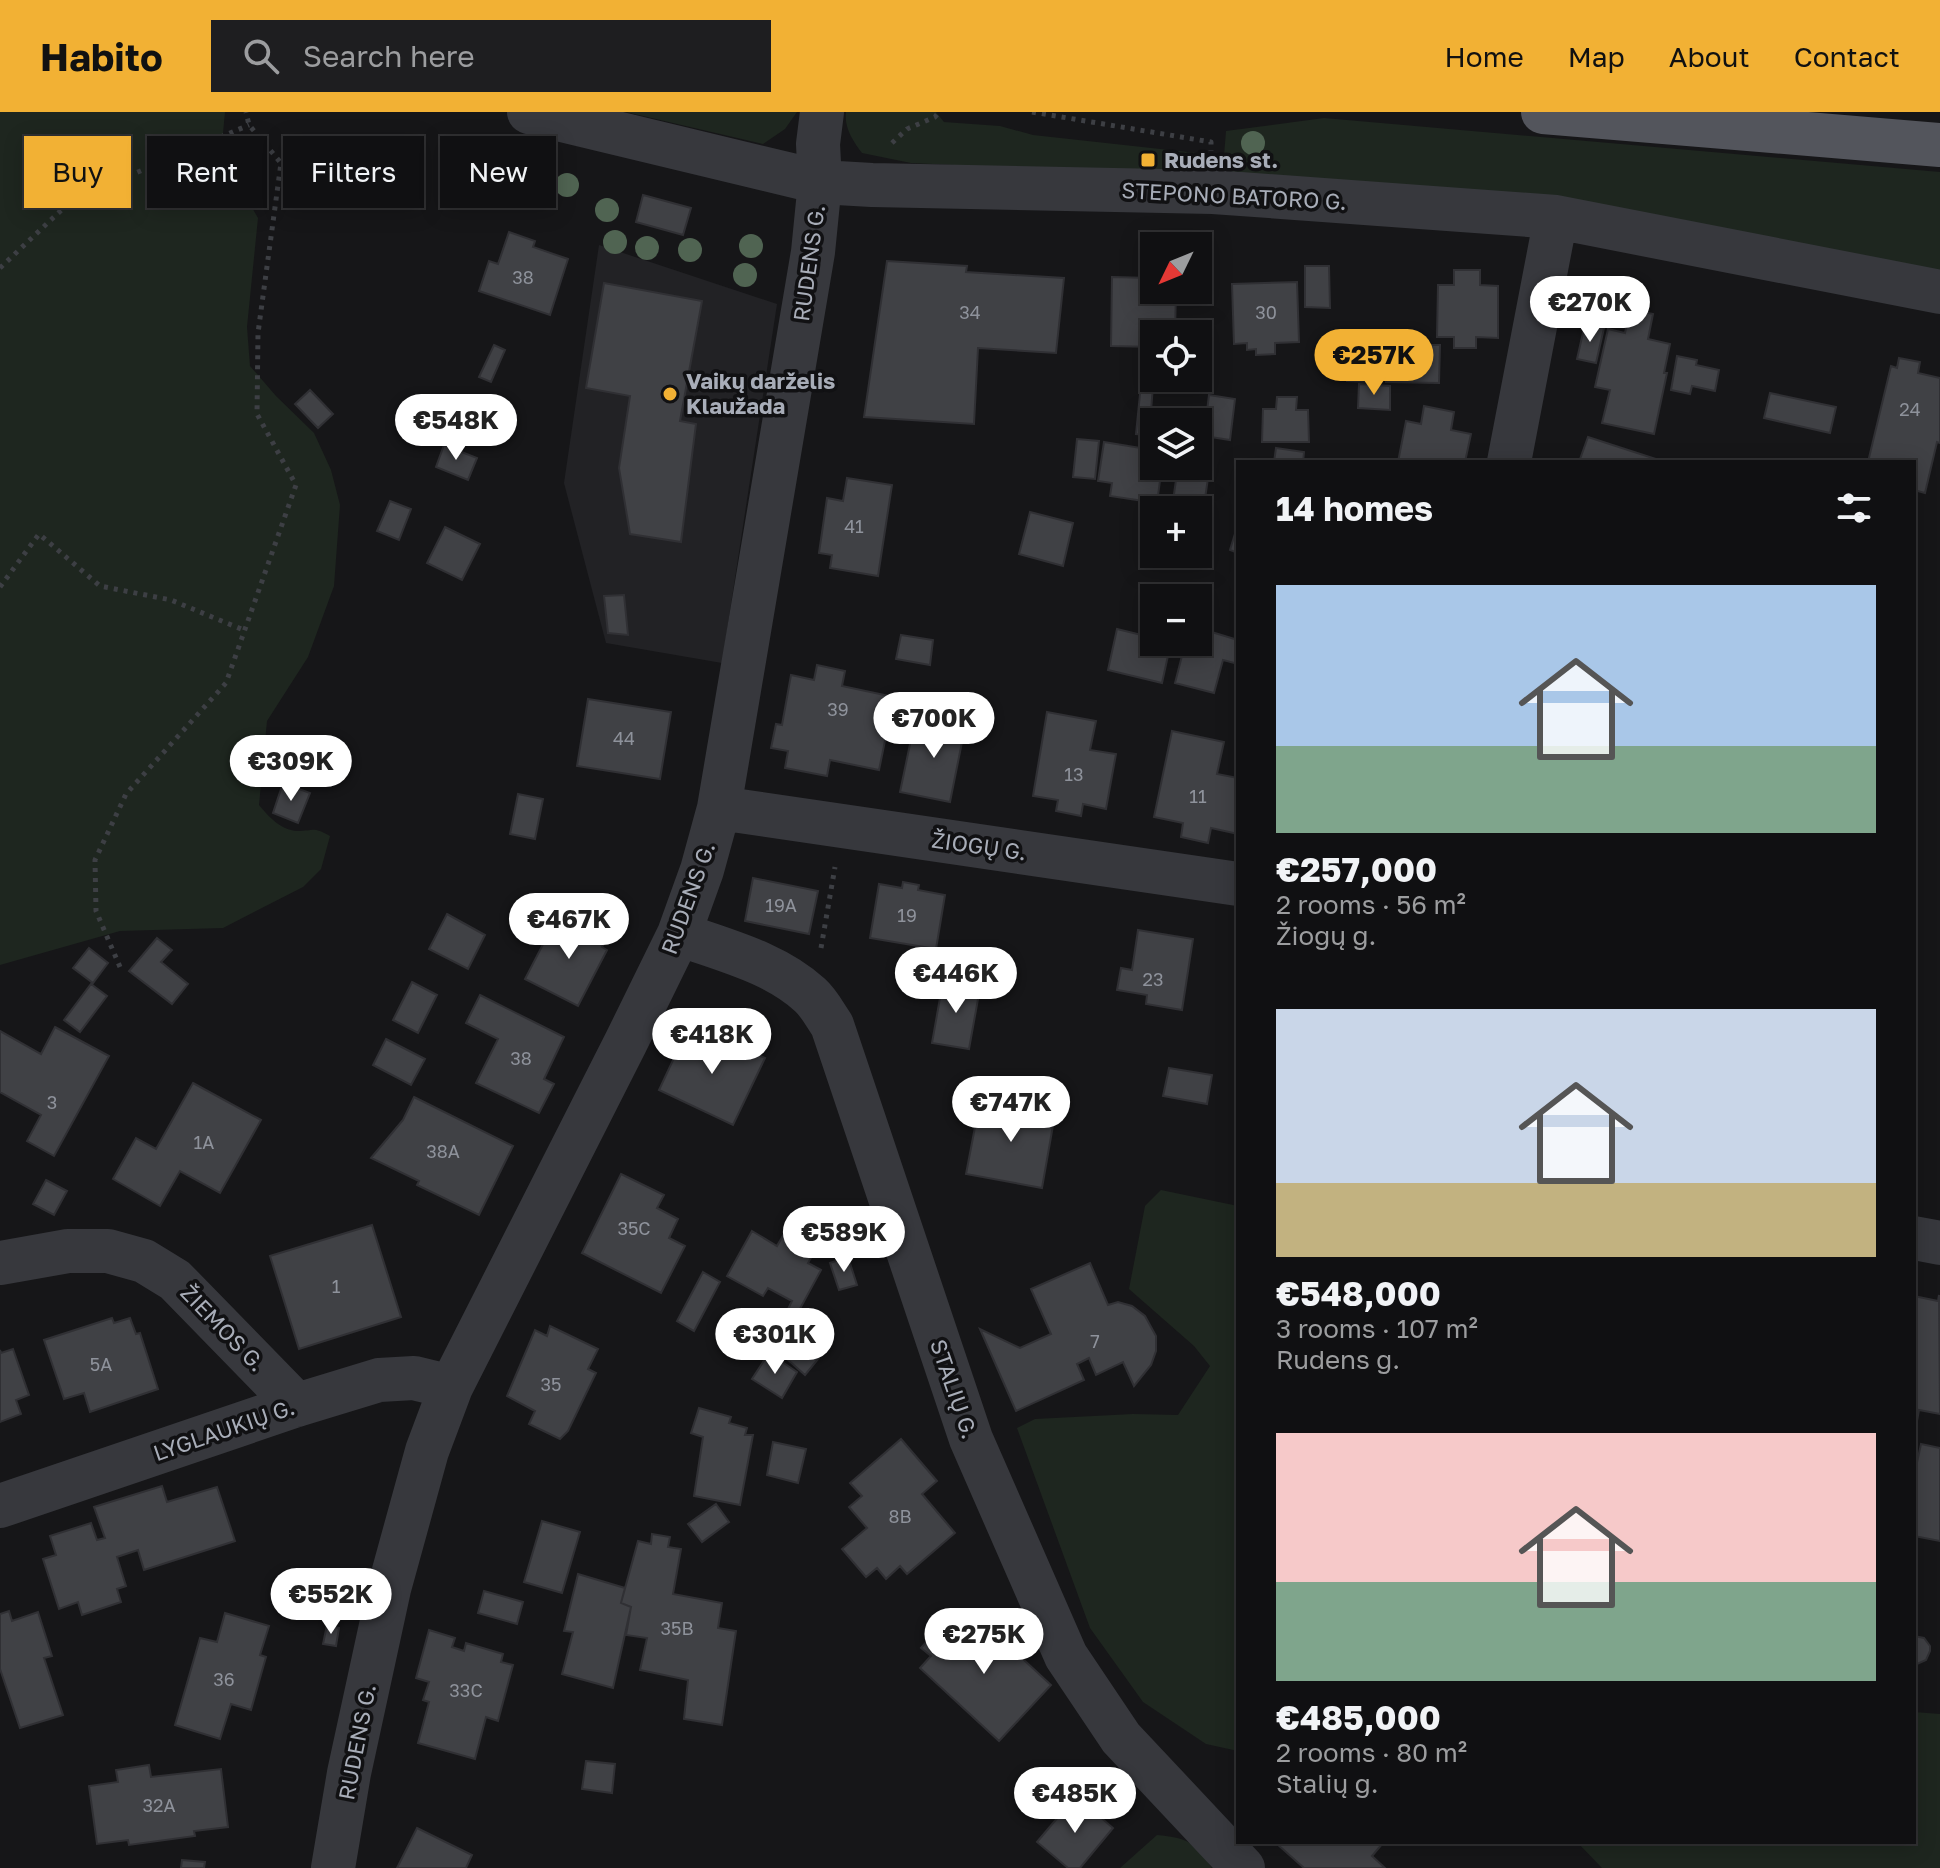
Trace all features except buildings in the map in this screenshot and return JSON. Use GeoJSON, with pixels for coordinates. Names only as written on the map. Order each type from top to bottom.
{"type":"FeatureCollection","features":[{"type":"Feature","properties":{"kind":"main road"},"geometry":{"type":"LineString","coordinates":[[1543,112],[1940,145]]}},
{"type":"Feature","properties":{"kind":"street","name":"STEPONO BATORO G."},"geometry":{"type":"LineString","coordinates":[[529,112],[820,182],[1213,192],[1556,217],[1940,292]]}},
{"type":"Feature","properties":{"kind":"street","name":"RUDENS G."},"geometry":{"type":"LineString","coordinates":[[333,1868],[389,1589],[427,1451],[451,1387],[679,934],[702,870],[719,808],[813,252],[820,182],[818,144],[822,112]]}},
{"type":"Feature","properties":{"kind":"street"},"geometry":{"type":"LineString","coordinates":[[1509,460],[1556,217]]}},
{"type":"Feature","properties":{"kind":"street","name":"ŽIOGŲ G."},"geometry":{"type":"LineString","coordinates":[[719,808],[1236,884]]}},
{"type":"Feature","properties":{"kind":"street","name":"STALIŲ G."},"geometry":{"type":"LineString","coordinates":[[679,934],[765,965],[792,981],[812,996],[832,1025],[971,1439],[1066,1656],[1121,1738],[1243,1868]]}},
{"type":"Feature","properties":{"kind":"street"},"geometry":{"type":"LineString","coordinates":[[1916,1238],[1940,1243]]}},
{"type":"Feature","properties":{"kind":"street","name":"ŽIEMOS G."},"geometry":{"type":"LineString","coordinates":[[0,1263],[68,1251],[108,1251],[144,1261],[175,1280],[297,1405]]}},
{"type":"Feature","properties":{"kind":"street","name":"LYGLAUKIŲ G."},"geometry":{"type":"LineString","coordinates":[[0,1506],[379,1380],[414,1378],[451,1387]]}},
{"type":"Feature","properties":{"kind":"path"},"geometry":{"type":"LineString","coordinates":[[120,967],[96,911],[95,860],[126,794],[226,683],[296,485],[257,414],[258,333],[281,163],[249,125],[246,112]]}},
{"type":"Feature","properties":{"kind":"path"},"geometry":{"type":"LineString","coordinates":[[1032,112],[1211,142],[1211,153]]}},
{"type":"Feature","properties":{"kind":"path"},"geometry":{"type":"LineString","coordinates":[[0,268],[72,200],[249,125]]}},
{"type":"Feature","properties":{"kind":"path"},"geometry":{"type":"LineString","coordinates":[[0,587],[39,534],[100,586],[171,600],[246,631]]}},
{"type":"Feature","properties":{"kind":"path"},"geometry":{"type":"LineString","coordinates":[[812,996],[843,827]]}},
{"type":"Feature","properties":{"kind":"shaded area"},"geometry":{"type":"Polygon","coordinates":[[[0,112],[225,112],[223,136],[147,136],[147,208],[252,208],[258,218],[247,327],[250,366],[314,433],[331,470],[340,505],[334,586],[308,657],[267,721],[259,805],[286,828],[316,830],[330,836],[321,869],[303,887],[223,928],[120,931],[0,965],[0,112]]]}},
{"type":"Feature","properties":{"kind":"shaded area"},"geometry":{"type":"Polygon","coordinates":[[[626,112],[797,112],[785,129],[763,144],[626,112]]]}},
{"type":"Feature","properties":{"kind":"shaded area"},"geometry":{"type":"Polygon","coordinates":[[[846,112],[936,112],[944,122],[1000,126],[1033,135],[1224,156],[1226,131],[1324,118],[1940,172],[1940,273],[1376,185],[911,163],[862,153],[848,129],[846,112]]]}},
{"type":"Feature","properties":{"kind":"shaded area","name":"Vaikų darželis Klaužada"},"geometry":{"type":"Polygon","coordinates":[[[599,245],[777,304],[722,663],[606,643],[564,483],[599,245]]]}},
{"type":"Feature","properties":{"kind":"shaded area"},"geometry":{"type":"Polygon","coordinates":[[[1161,1190],[1236,1206],[1236,1751],[1206,1744],[1143,1702],[1090,1628],[1017,1428],[1035,1419],[1178,1415],[1210,1366],[1194,1346],[1129,1289],[1145,1206],[1161,1190]]]}},
{"type":"Feature","properties":{"kind":"shaded area"},"geometry":{"type":"Polygon","coordinates":[[[1916,1712],[1940,1714],[1940,1868],[1602,1868],[1579,1844],[1916,1844],[1916,1712]]]}},
{"type":"Feature","properties":{"kind":"shaded area"},"geometry":{"type":"Polygon","coordinates":[[[1157,1835],[1190,1843],[1212,1868],[1120,1868],[1157,1835]]]}},
{"type":"Feature","properties":{"kind":"place","name":"Rudens st."},"geometry":{"type":"Point","coordinates":[1148,160]}},
{"type":"Feature","properties":{"kind":"place","name":"Vaikų darželis Klaužada"},"geometry":{"type":"Point","coordinates":[670,394]}}]}
